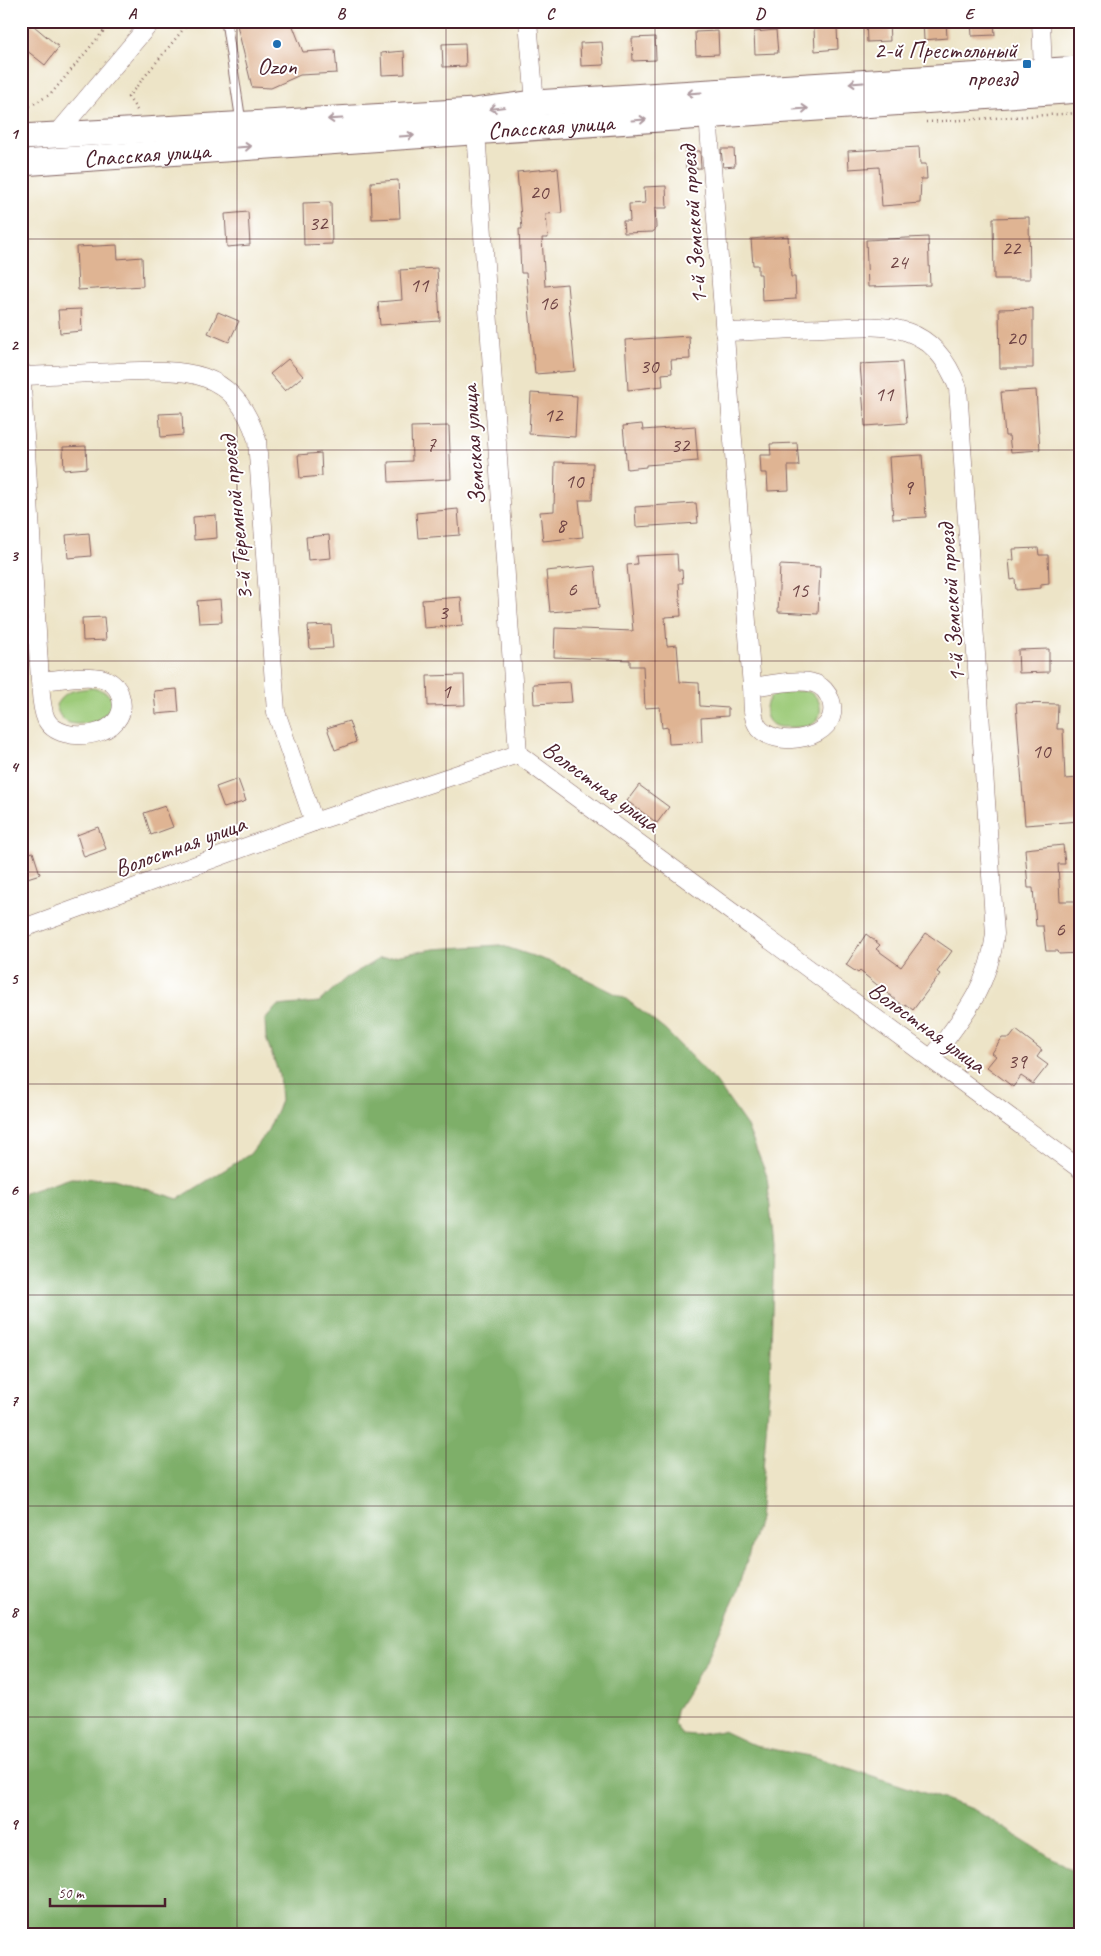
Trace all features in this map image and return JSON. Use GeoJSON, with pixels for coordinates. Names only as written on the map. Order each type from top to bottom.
{"type":"FeatureCollection","features":[{"type":"Feature","properties":{"kind":"street"},"geometry":{"type":"LineString","coordinates":[[53,160],[56,136],[152,21]]}},
{"type":"Feature","properties":{"kind":"street"},"geometry":{"type":"LineString","coordinates":[[528,21],[534,103]]}},
{"type":"Feature","properties":{"kind":"street"},"geometry":{"type":"LineString","coordinates":[[1041,21],[1043,71]]}},
{"type":"Feature","properties":{"kind":"street","name":"Спасская улица"},"geometry":{"type":"LineString","coordinates":[[21,137],[475,111],[534,103],[1080,69]]}},
{"type":"Feature","properties":{"kind":"street","name":"Спасская улица"},"geometry":{"type":"LineString","coordinates":[[21,163],[1080,90]]}},
{"type":"Feature","properties":{"kind":"street","name":"1-й Земской проезд"},"geometry":{"type":"LineString","coordinates":[[708,115],[754,714],[757,724],[764,733],[774,737],[808,736],[819,733],[827,726],[832,716],[829,695],[822,687],[812,682],[752,687]]}},
{"type":"Feature","properties":{"kind":"street","name":"Земская улица"},"geometry":{"type":"LineString","coordinates":[[476,131],[518,754]]}},
{"type":"Feature","properties":{"kind":"street","name":"1-й Земской проезд"},"geometry":{"type":"LineString","coordinates":[[724,332],[867,326],[901,329],[924,340],[943,357],[958,388],[995,934],[993,953],[981,989],[971,1006],[931,1059]]}},
{"type":"Feature","properties":{"kind":"street"},"geometry":{"type":"LineString","coordinates":[[21,370],[40,681],[47,720],[54,728],[63,733],[98,732],[108,729],[116,722],[122,712],[119,691],[112,683],[102,678],[40,681]]}},
{"type":"Feature","properties":{"kind":"street","name":"3-й Теремной проезд"},"geometry":{"type":"LineString","coordinates":[[22,376],[183,371],[212,381],[230,394],[245,412],[257,440],[276,712],[314,822]]}},
{"type":"Feature","properties":{"kind":"street","name":"Волостная улица"},"geometry":{"type":"LineString","coordinates":[[21,929],[314,822],[518,754],[1080,1169]]}},
{"type":"Feature","properties":{"kind":"lane"},"geometry":{"type":"LineString","coordinates":[[226,21],[241,110],[241,125]]}},
{"type":"Feature","properties":{"kind":"path"},"geometry":{"type":"LineString","coordinates":[[21,111],[51,94],[112,21]]}},
{"type":"Feature","properties":{"kind":"green space"},"geometry":{"type":"Polygon","coordinates":[[[91,688],[105,692],[112,699],[112,709],[104,721],[74,724],[63,719],[56,705],[59,700],[71,692],[91,688]]]}},
{"type":"Feature","properties":{"kind":"green space"},"geometry":{"type":"Polygon","coordinates":[[[806,691],[815,696],[820,704],[820,714],[815,722],[808,726],[780,727],[770,722],[767,717],[766,706],[772,696],[779,692],[806,691]]]}},
{"type":"Feature","properties":{"kind":"green space"},"geometry":{"type":"Polygon","coordinates":[[[500,945],[554,963],[626,999],[666,1031],[716,1082],[747,1126],[767,1176],[774,1246],[770,1381],[759,1519],[738,1591],[705,1663],[676,1710],[674,1724],[682,1734],[696,1735],[723,1731],[755,1746],[815,1757],[973,1809],[1080,1875],[1080,1923],[1070,1935],[21,1935],[21,1197],[25,1193],[71,1178],[114,1179],[178,1199],[250,1154],[268,1130],[281,1101],[279,1074],[266,1038],[265,1020],[277,1006],[319,1002],[346,978],[379,959],[433,949],[500,945]]]}},
{"type":"Feature","properties":{"kind":"building"},"geometry":{"type":"Polygon","coordinates":[[[21,21],[28,21],[59,47],[45,65],[21,46],[21,21]]]}},
{"type":"Feature","properties":{"kind":"building"},"geometry":{"type":"Polygon","coordinates":[[[236,21],[291,21],[303,52],[335,50],[337,73],[300,75],[271,88],[252,87],[236,21]]]}},
{"type":"Feature","properties":{"kind":"building"},"geometry":{"type":"Polygon","coordinates":[[[866,21],[889,21],[890,41],[867,42],[866,21]]]}},
{"type":"Feature","properties":{"kind":"building"},"geometry":{"type":"Polygon","coordinates":[[[923,21],[946,21],[947,38],[924,40],[923,21]]]}},
{"type":"Feature","properties":{"kind":"building"},"geometry":{"type":"Polygon","coordinates":[[[971,21],[994,21],[995,35],[972,36],[971,21]]]}},
{"type":"Feature","properties":{"kind":"building"},"geometry":{"type":"Polygon","coordinates":[[[837,27],[838,49],[815,51],[814,28],[837,27]]]}},
{"type":"Feature","properties":{"kind":"building"},"geometry":{"type":"Polygon","coordinates":[[[776,30],[778,53],[755,54],[754,32],[776,30]]]}},
{"type":"Feature","properties":{"kind":"building"},"geometry":{"type":"Polygon","coordinates":[[[718,31],[719,54],[696,55],[695,32],[718,31]]]}},
{"type":"Feature","properties":{"kind":"building"},"geometry":{"type":"Polygon","coordinates":[[[655,37],[656,60],[633,61],[632,38],[655,37]]]}},
{"type":"Feature","properties":{"kind":"building"},"geometry":{"type":"Polygon","coordinates":[[[602,42],[604,65],[581,66],[580,43],[602,42]]]}},
{"type":"Feature","properties":{"kind":"building"},"geometry":{"type":"Polygon","coordinates":[[[465,43],[466,66],[443,67],[442,44],[465,43]]]}},
{"type":"Feature","properties":{"kind":"building"},"geometry":{"type":"Polygon","coordinates":[[[404,51],[405,74],[382,75],[381,53],[404,51]]]}},
{"type":"Feature","properties":{"kind":"building"},"geometry":{"type":"Polygon","coordinates":[[[919,147],[920,164],[926,164],[927,179],[921,179],[920,203],[882,206],[879,167],[849,169],[848,151],[919,147]]]}},
{"type":"Feature","properties":{"kind":"building"},"geometry":{"type":"Polygon","coordinates":[[[721,149],[734,149],[735,166],[723,167],[721,149]]]}},
{"type":"Feature","properties":{"kind":"building"},"geometry":{"type":"Polygon","coordinates":[[[685,151],[700,151],[701,168],[686,169],[685,151]]]}},
{"type":"Feature","properties":{"kind":"building"},"geometry":{"type":"Polygon","coordinates":[[[558,168],[562,213],[546,214],[548,238],[542,238],[545,286],[567,284],[575,371],[535,374],[526,273],[521,273],[519,229],[522,229],[517,172],[558,168]]]}},
{"type":"Feature","properties":{"kind":"building"},"geometry":{"type":"Polygon","coordinates":[[[398,180],[400,218],[372,219],[371,182],[398,180]]]}},
{"type":"Feature","properties":{"kind":"building"},"geometry":{"type":"Polygon","coordinates":[[[666,186],[667,208],[655,208],[656,228],[653,232],[624,233],[623,221],[630,221],[629,204],[645,203],[644,187],[666,186]]]}},
{"type":"Feature","properties":{"kind":"building"},"geometry":{"type":"Polygon","coordinates":[[[331,202],[332,244],[304,245],[303,203],[331,202]]]}},
{"type":"Feature","properties":{"kind":"building"},"geometry":{"type":"Polygon","coordinates":[[[248,212],[250,245],[227,247],[225,214],[248,212]]]}},
{"type":"Feature","properties":{"kind":"building"},"geometry":{"type":"Polygon","coordinates":[[[1029,217],[1030,279],[994,279],[993,218],[1029,217]]]}},
{"type":"Feature","properties":{"kind":"building"},"geometry":{"type":"Polygon","coordinates":[[[788,236],[791,277],[795,277],[796,299],[762,301],[761,274],[758,274],[758,265],[753,265],[751,239],[788,236]]]}},
{"type":"Feature","properties":{"kind":"building"},"geometry":{"type":"Polygon","coordinates":[[[928,237],[930,285],[868,287],[866,240],[928,237]]]}},
{"type":"Feature","properties":{"kind":"building"},"geometry":{"type":"Polygon","coordinates":[[[117,245],[118,259],[142,257],[143,286],[78,290],[76,247],[117,245]]]}},
{"type":"Feature","properties":{"kind":"building"},"geometry":{"type":"Polygon","coordinates":[[[437,268],[440,321],[380,325],[378,302],[402,300],[400,270],[437,268]]]}},
{"type":"Feature","properties":{"kind":"building"},"geometry":{"type":"Polygon","coordinates":[[[1033,308],[1033,368],[1000,368],[999,309],[1033,308]]]}},
{"type":"Feature","properties":{"kind":"building"},"geometry":{"type":"Polygon","coordinates":[[[81,309],[82,331],[60,333],[58,310],[81,309]]]}},
{"type":"Feature","properties":{"kind":"building"},"geometry":{"type":"Polygon","coordinates":[[[218,312],[239,321],[229,342],[208,333],[218,312]]]}},
{"type":"Feature","properties":{"kind":"building"},"geometry":{"type":"Polygon","coordinates":[[[689,336],[690,359],[671,360],[672,373],[662,374],[663,386],[628,390],[625,340],[689,336]]]}},
{"type":"Feature","properties":{"kind":"building"},"geometry":{"type":"Polygon","coordinates":[[[288,359],[303,376],[285,391],[270,374],[288,359]]]}},
{"type":"Feature","properties":{"kind":"building"},"geometry":{"type":"Polygon","coordinates":[[[902,362],[907,423],[865,426],[860,364],[902,362]]]}},
{"type":"Feature","properties":{"kind":"building"},"geometry":{"type":"Polygon","coordinates":[[[1036,390],[1040,450],[1011,452],[1009,436],[1005,436],[1001,392],[1036,390]]]}},
{"type":"Feature","properties":{"kind":"building"},"geometry":{"type":"Polygon","coordinates":[[[531,393],[577,396],[575,437],[529,434],[531,393]]]}},
{"type":"Feature","properties":{"kind":"building"},"geometry":{"type":"Polygon","coordinates":[[[182,413],[183,435],[161,437],[159,414],[182,413]]]}},
{"type":"Feature","properties":{"kind":"building"},"geometry":{"type":"Polygon","coordinates":[[[642,424],[643,430],[695,426],[698,461],[646,465],[646,467],[627,469],[623,426],[642,424]]]}},
{"type":"Feature","properties":{"kind":"building"},"geometry":{"type":"Polygon","coordinates":[[[449,426],[451,479],[389,482],[388,462],[412,461],[411,427],[449,426]]]}},
{"type":"Feature","properties":{"kind":"building"},"geometry":{"type":"Polygon","coordinates":[[[797,443],[799,466],[788,466],[789,490],[768,491],[767,473],[761,473],[760,455],[771,455],[770,444],[797,443]]]}},
{"type":"Feature","properties":{"kind":"building"},"geometry":{"type":"Polygon","coordinates":[[[86,446],[87,468],[64,470],[63,447],[86,446]]]}},
{"type":"Feature","properties":{"kind":"building"},"geometry":{"type":"Polygon","coordinates":[[[321,453],[322,476],[300,478],[298,455],[321,453]]]}},
{"type":"Feature","properties":{"kind":"building"},"geometry":{"type":"Polygon","coordinates":[[[922,455],[926,517],[893,519],[889,457],[922,455]]]}},
{"type":"Feature","properties":{"kind":"building"},"geometry":{"type":"Polygon","coordinates":[[[555,462],[593,463],[592,500],[579,500],[583,537],[543,541],[540,512],[554,511],[555,462]]]}},
{"type":"Feature","properties":{"kind":"building"},"geometry":{"type":"Polygon","coordinates":[[[696,503],[698,523],[636,527],[635,507],[696,503]]]}},
{"type":"Feature","properties":{"kind":"building"},"geometry":{"type":"Polygon","coordinates":[[[458,509],[460,535],[418,538],[416,513],[458,509]]]}},
{"type":"Feature","properties":{"kind":"building"},"geometry":{"type":"Polygon","coordinates":[[[216,515],[217,538],[194,540],[193,517],[216,515]]]}},
{"type":"Feature","properties":{"kind":"building"},"geometry":{"type":"Polygon","coordinates":[[[89,533],[91,556],[68,558],[66,535],[89,533]]]}},
{"type":"Feature","properties":{"kind":"building"},"geometry":{"type":"Polygon","coordinates":[[[329,535],[331,558],[308,560],[306,537],[329,535]]]}},
{"type":"Feature","properties":{"kind":"building"},"geometry":{"type":"Polygon","coordinates":[[[1038,548],[1039,555],[1048,555],[1049,583],[1041,584],[1041,588],[1016,590],[1015,579],[1011,580],[1009,560],[1014,560],[1013,549],[1038,548]]]}},
{"type":"Feature","properties":{"kind":"building"},"geometry":{"type":"Polygon","coordinates":[[[677,554],[678,570],[682,570],[683,583],[679,583],[681,616],[665,617],[667,646],[677,645],[680,682],[699,683],[700,706],[728,708],[728,716],[701,718],[702,742],[669,744],[668,727],[662,728],[660,707],[645,708],[643,666],[630,666],[630,660],[554,657],[555,628],[633,631],[627,565],[637,564],[636,556],[677,554]]]}},
{"type":"Feature","properties":{"kind":"building"},"geometry":{"type":"Polygon","coordinates":[[[780,565],[820,567],[818,614],[778,612],[780,565]]]}},
{"type":"Feature","properties":{"kind":"building"},"geometry":{"type":"Polygon","coordinates":[[[595,566],[599,608],[550,612],[546,571],[595,566]]]}},
{"type":"Feature","properties":{"kind":"building"},"geometry":{"type":"Polygon","coordinates":[[[461,597],[463,625],[424,628],[422,600],[461,597]]]}},
{"type":"Feature","properties":{"kind":"building"},"geometry":{"type":"Polygon","coordinates":[[[220,599],[222,622],[199,623],[197,601],[220,599]]]}},
{"type":"Feature","properties":{"kind":"building"},"geometry":{"type":"Polygon","coordinates":[[[104,617],[106,640],[83,641],[82,618],[104,617]]]}},
{"type":"Feature","properties":{"kind":"building"},"geometry":{"type":"Polygon","coordinates":[[[331,625],[333,648],[310,649],[308,626],[331,625]]]}},
{"type":"Feature","properties":{"kind":"building"},"geometry":{"type":"Polygon","coordinates":[[[1049,649],[1049,672],[1019,673],[1018,650],[1049,649]]]}},
{"type":"Feature","properties":{"kind":"building"},"geometry":{"type":"Polygon","coordinates":[[[464,675],[465,705],[428,706],[427,676],[464,675]]]}},
{"type":"Feature","properties":{"kind":"building"},"geometry":{"type":"Polygon","coordinates":[[[570,682],[572,702],[534,704],[533,684],[570,682]]]}},
{"type":"Feature","properties":{"kind":"building"},"geometry":{"type":"Polygon","coordinates":[[[177,689],[179,712],[156,714],[154,691],[177,689]]]}},
{"type":"Feature","properties":{"kind":"building"},"geometry":{"type":"Polygon","coordinates":[[[1016,703],[1058,704],[1057,729],[1063,729],[1065,779],[1080,778],[1080,821],[1025,825],[1016,703]]]}},
{"type":"Feature","properties":{"kind":"building"},"geometry":{"type":"Polygon","coordinates":[[[349,721],[356,742],[335,750],[327,728],[349,721]]]}},
{"type":"Feature","properties":{"kind":"building"},"geometry":{"type":"Polygon","coordinates":[[[238,779],[246,801],[224,808],[216,787],[238,779]]]}},
{"type":"Feature","properties":{"kind":"building"},"geometry":{"type":"Polygon","coordinates":[[[639,785],[669,807],[657,823],[627,801],[639,785]]]}},
{"type":"Feature","properties":{"kind":"building"},"geometry":{"type":"Polygon","coordinates":[[[165,806],[173,827],[151,835],[144,813],[165,806]]]}},
{"type":"Feature","properties":{"kind":"building"},"geometry":{"type":"Polygon","coordinates":[[[98,827],[106,849],[84,857],[77,835],[98,827]]]}},
{"type":"Feature","properties":{"kind":"building"},"geometry":{"type":"Polygon","coordinates":[[[1063,845],[1065,864],[1058,864],[1060,901],[1075,901],[1077,931],[1080,931],[1080,953],[1059,954],[1058,951],[1046,951],[1043,926],[1036,926],[1033,888],[1028,888],[1025,849],[1063,845]]]}},
{"type":"Feature","properties":{"kind":"building"},"geometry":{"type":"Polygon","coordinates":[[[33,852],[40,874],[21,880],[21,856],[33,852]]]}},
{"type":"Feature","properties":{"kind":"building"},"geometry":{"type":"Polygon","coordinates":[[[926,933],[952,951],[937,972],[940,974],[913,1010],[905,1004],[903,1006],[860,971],[858,973],[846,965],[866,934],[880,945],[876,949],[901,967],[926,933]]]}},
{"type":"Feature","properties":{"kind":"building"},"geometry":{"type":"Polygon","coordinates":[[[1016,1030],[1042,1050],[1037,1057],[1048,1065],[1033,1084],[1021,1076],[1013,1087],[987,1067],[996,1056],[992,1053],[1002,1038],[1010,1038],[1016,1030]]]}},
{"type":"Feature","properties":{"kind":"place","name":"Ozon"},"geometry":{"type":"Point","coordinates":[277,44]}},
{"type":"Feature","properties":{"kind":"place","name":"2-й Престольный проезд"},"geometry":{"type":"Point","coordinates":[1027,64]}}]}
